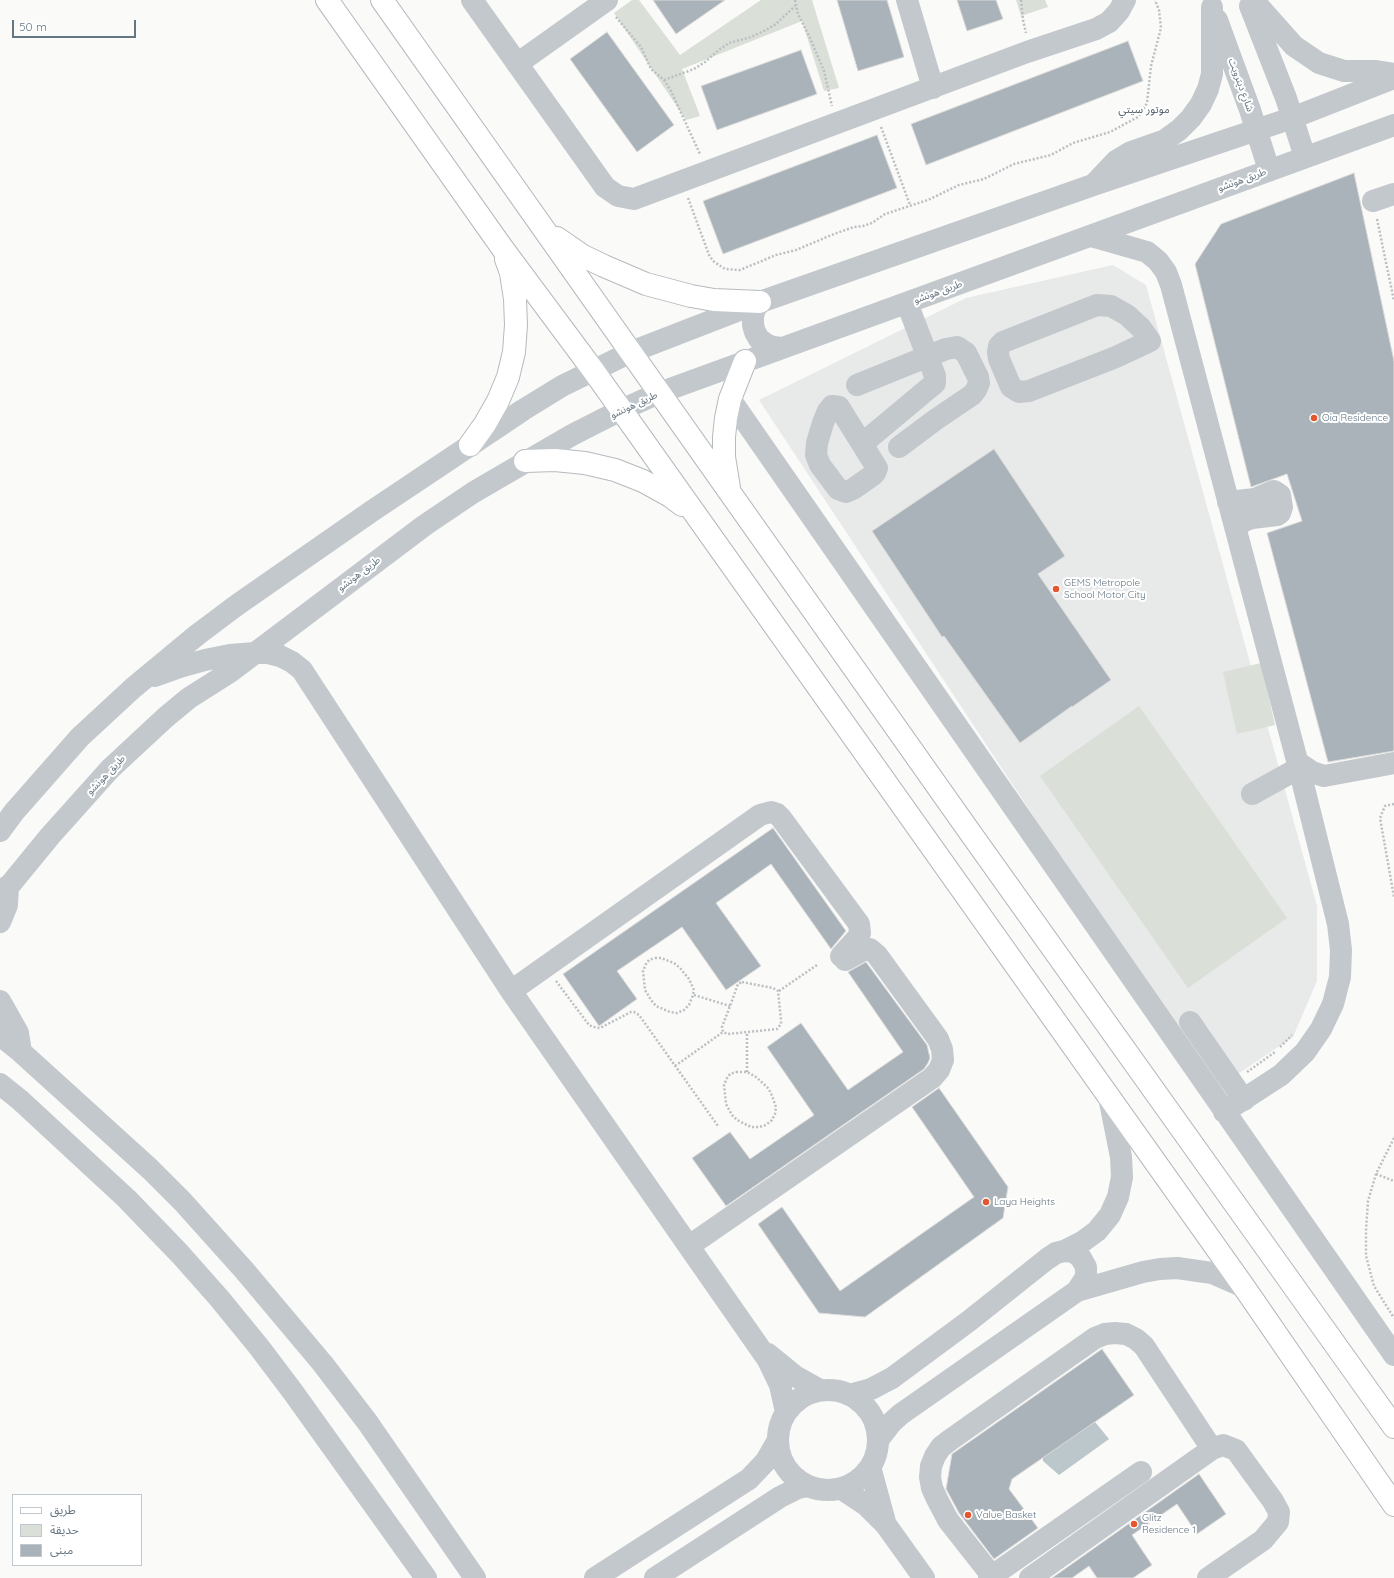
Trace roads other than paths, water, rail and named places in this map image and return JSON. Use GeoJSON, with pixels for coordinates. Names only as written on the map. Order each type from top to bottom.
{"type":"FeatureCollection","features":[{"type":"Feature","properties":{"kind":"main road"},"geometry":{"type":"LineString","coordinates":[[327,0],[503,249],[593,370],[1244,1287],[1394,1505]]}},
{"type":"Feature","properties":{"kind":"main road"},"geometry":{"type":"LineString","coordinates":[[382,0],[731,495],[1394,1426]]}},
{"type":"Feature","properties":{"kind":"main road"},"geometry":{"type":"LineString","coordinates":[[545,230],[583,256],[618,273],[646,284],[691,296],[714,300],[760,302]]}},
{"type":"Feature","properties":{"kind":"main road"},"geometry":{"type":"LineString","coordinates":[[470,445],[485,424],[498,401],[508,377],[514,352],[516,326],[515,299],[511,274],[503,249]]}},
{"type":"Feature","properties":{"kind":"main road"},"geometry":{"type":"LineString","coordinates":[[731,495],[726,476],[724,437],[730,399],[745,361]]}},
{"type":"Feature","properties":{"kind":"main road"},"geometry":{"type":"LineString","coordinates":[[525,461],[555,460],[585,463],[615,470],[643,481],[670,496],[694,514]]}},
{"type":"Feature","properties":{"kind":"street"},"geometry":{"type":"LineString","coordinates":[[472,0],[605,187],[618,196],[634,199],[1027,52],[1096,29],[1109,22],[1119,11],[1125,0]]}},
{"type":"Feature","properties":{"kind":"street"},"geometry":{"type":"LineString","coordinates":[[907,0],[933,88]]}},
{"type":"Feature","properties":{"kind":"street"},"geometry":{"type":"LineString","coordinates":[[1248,0],[1286,98],[1305,157]]}},
{"type":"Feature","properties":{"kind":"street"},"geometry":{"type":"LineString","coordinates":[[1253,0],[1294,46],[1319,63],[1344,71],[1376,71],[1394,74]]}},
{"type":"Feature","properties":{"kind":"street"},"geometry":{"type":"LineString","coordinates":[[517,64],[606,1]]}},
{"type":"Feature","properties":{"kind":"street"},"geometry":{"type":"LineString","coordinates":[[1093,185],[1116,161],[1131,152],[1165,140],[1179,130],[1191,118],[1201,104],[1208,89],[1212,74],[1211,4]]}},
{"type":"Feature","properties":{"kind":"street","name":"شارع ديترويت"},"geometry":{"type":"LineString","coordinates":[[1211,4],[1256,129],[1269,170]]}},
{"type":"Feature","properties":{"kind":"street"},"geometry":{"type":"LineString","coordinates":[[0,830],[80,737],[133,688],[197,635],[236,605],[470,445],[523,410],[593,370],[631,352],[760,302],[1093,185],[1292,118],[1394,78]]}},
{"type":"Feature","properties":{"kind":"street","name":"طريق هونشو"},"geometry":{"type":"LineString","coordinates":[[4,891],[50,836],[110,770],[172,713],[211,683],[230,672],[425,524],[525,461],[621,410],[659,393],[1394,125]]}},
{"type":"Feature","properties":{"kind":"street"},"geometry":{"type":"LineString","coordinates":[[1373,201],[1394,194]]}},
{"type":"Feature","properties":{"kind":"street"},"geometry":{"type":"LineString","coordinates":[[1091,236],[1147,252],[1158,261],[1166,272],[1171,285],[1309,807],[1338,924],[1341,950],[1340,977],[1333,1004],[1321,1029],[1305,1052],[1281,1075],[1224,1112]]}},
{"type":"Feature","properties":{"kind":"street"},"geometry":{"type":"LineString","coordinates":[[760,302],[755,309],[753,316],[755,332],[766,344],[781,348]]}},
{"type":"Feature","properties":{"kind":"street"},"geometry":{"type":"LineString","coordinates":[[903,304],[924,357],[936,378],[935,383],[930,389],[860,440],[926,382],[928,375],[924,357]]}},
{"type":"Feature","properties":{"kind":"street"},"geometry":{"type":"LineString","coordinates":[[1150,341],[1134,321],[1119,310],[1104,305],[1090,306],[1003,342],[999,346],[998,352],[1011,387],[1019,392],[1024,392],[1116,357],[1150,341],[1183,330]]}},
{"type":"Feature","properties":{"kind":"street"},"geometry":{"type":"LineString","coordinates":[[1116,357],[1125,343],[1126,334],[1123,318],[1119,310]]}},
{"type":"Feature","properties":{"kind":"street"},"geometry":{"type":"LineString","coordinates":[[857,385],[951,347],[962,349],[966,353],[978,377],[979,383],[972,395],[899,447]]}},
{"type":"Feature","properties":{"kind":"street"},"geometry":{"type":"LineString","coordinates":[[930,389],[947,412]]}},
{"type":"Feature","properties":{"kind":"street"},"geometry":{"type":"LineString","coordinates":[[730,399],[1394,1355]]}},
{"type":"Feature","properties":{"kind":"street"},"geometry":{"type":"LineString","coordinates":[[1228,502],[1255,498],[1274,491],[1280,495],[1282,507],[1280,513],[1277,515],[1252,518],[1235,527]]}},
{"type":"Feature","properties":{"kind":"street"},"geometry":{"type":"LineString","coordinates":[[133,688],[156,676],[186,665],[230,655],[268,653],[280,656],[292,662],[302,670],[512,991],[760,1349],[777,1379],[784,1398],[786,1412]]}},
{"type":"Feature","properties":{"kind":"street"},"geometry":{"type":"LineString","coordinates":[[230,672],[262,666],[278,668],[295,673],[309,680]]}},
{"type":"Feature","properties":{"kind":"street"},"geometry":{"type":"LineString","coordinates":[[1298,765],[1324,776],[1394,763]]}},
{"type":"Feature","properties":{"kind":"street"},"geometry":{"type":"LineString","coordinates":[[1252,794],[1298,765]]}},
{"type":"Feature","properties":{"kind":"street"},"geometry":{"type":"LineString","coordinates":[[1309,807],[1321,788],[1326,784],[1394,770]]}},
{"type":"Feature","properties":{"kind":"street"},"geometry":{"type":"LineString","coordinates":[[512,991],[760,815],[771,812],[777,814],[781,818],[859,924],[859,936],[843,958],[865,949],[870,949],[877,955],[938,1039],[942,1049],[943,1060],[939,1070],[932,1078],[689,1246]]}},
{"type":"Feature","properties":{"kind":"street"},"geometry":{"type":"LineString","coordinates":[[0,922],[7,905],[4,891]]}},
{"type":"Feature","properties":{"kind":"street"},"geometry":{"type":"LineString","coordinates":[[0,1001],[18,1033],[21,1052]]}},
{"type":"Feature","properties":{"kind":"street"},"geometry":{"type":"LineString","coordinates":[[1190,1022],[1244,1100]]}},
{"type":"Feature","properties":{"kind":"street"},"geometry":{"type":"LineString","coordinates":[[0,1035],[121,1141],[209,1230],[323,1364],[368,1423],[475,1578]]}},
{"type":"Feature","properties":{"kind":"street"},"geometry":{"type":"LineString","coordinates":[[0,1084],[10,1099],[126,1199],[180,1254],[219,1298],[293,1392],[426,1578]]}},
{"type":"Feature","properties":{"kind":"street"},"geometry":{"type":"LineString","coordinates":[[849,1394],[871,1389],[892,1378],[969,1321],[1047,1259],[1082,1242],[1097,1230],[1110,1215],[1118,1197],[1122,1177],[1121,1157],[1108,1097]]}},
{"type":"Feature","properties":{"kind":"street"},"geometry":{"type":"LineString","coordinates":[[1064,1250],[1074,1252],[1081,1258],[1086,1267],[1086,1277],[1077,1291]]}},
{"type":"Feature","properties":{"kind":"street"},"geometry":{"type":"LineString","coordinates":[[878,1440],[892,1422],[901,1414],[1077,1291],[1143,1272],[1177,1268],[1212,1273],[1244,1287]]}},
{"type":"Feature","properties":{"kind":"street"},"geometry":{"type":"LineString","coordinates":[[1143,1475],[995,1577],[948,1520],[936,1499],[930,1477],[931,1466],[941,1447],[1095,1338],[1115,1332],[1126,1334],[1136,1339],[1144,1346],[1212,1449]]}},
{"type":"Feature","properties":{"kind":"street"},"geometry":{"type":"LineString","coordinates":[[760,1349],[795,1376],[820,1390]]}},
{"type":"Feature","properties":{"kind":"street"},"geometry":{"type":"LineString","coordinates":[[820,1390],[834,1390],[849,1394],[861,1402],[870,1413],[876,1426],[878,1440],[876,1454],[870,1467],[858,1480],[842,1489],[819,1490],[808,1486],[796,1479],[786,1468],[780,1454],[778,1440],[780,1425],[786,1412],[801,1398],[820,1390]]}},
{"type":"Feature","properties":{"kind":"street"},"geometry":{"type":"LineString","coordinates":[[595,1578],[749,1478],[766,1462],[778,1440]]}},
{"type":"Feature","properties":{"kind":"street"},"geometry":{"type":"LineString","coordinates":[[1030,1578],[1212,1449],[1223,1445],[1236,1450],[1279,1512],[1278,1522],[1263,1540],[1208,1578]]}},
{"type":"Feature","properties":{"kind":"street"},"geometry":{"type":"LineString","coordinates":[[870,1467],[886,1525]]}},
{"type":"Feature","properties":{"kind":"street"},"geometry":{"type":"LineString","coordinates":[[655,1578],[780,1497],[798,1488],[808,1486]]}},
{"type":"Feature","properties":{"kind":"street"},"geometry":{"type":"LineString","coordinates":[[842,1489],[866,1505],[886,1525],[924,1578]]}},
{"type":"Feature","properties":{"kind":"place","name":"Oia Residence"},"geometry":{"type":"Point","coordinates":[1314,418]}},
{"type":"Feature","properties":{"kind":"place","name":"GEMS Metropole School Motor City"},"geometry":{"type":"Point","coordinates":[1056,589]}},
{"type":"Feature","properties":{"kind":"place","name":"Laya Heights"},"geometry":{"type":"Point","coordinates":[986,1202]}},
{"type":"Feature","properties":{"kind":"place","name":"Value Basket"},"geometry":{"type":"Point","coordinates":[968,1515]}},
{"type":"Feature","properties":{"kind":"place","name":"Glitz Residence 1"},"geometry":{"type":"Point","coordinates":[1134,1524]}},
{"type":"Feature","properties":{"kind":"district","name":"موتور سيتي"},"geometry":{"type":"Point","coordinates":[1144,110]}}]}
